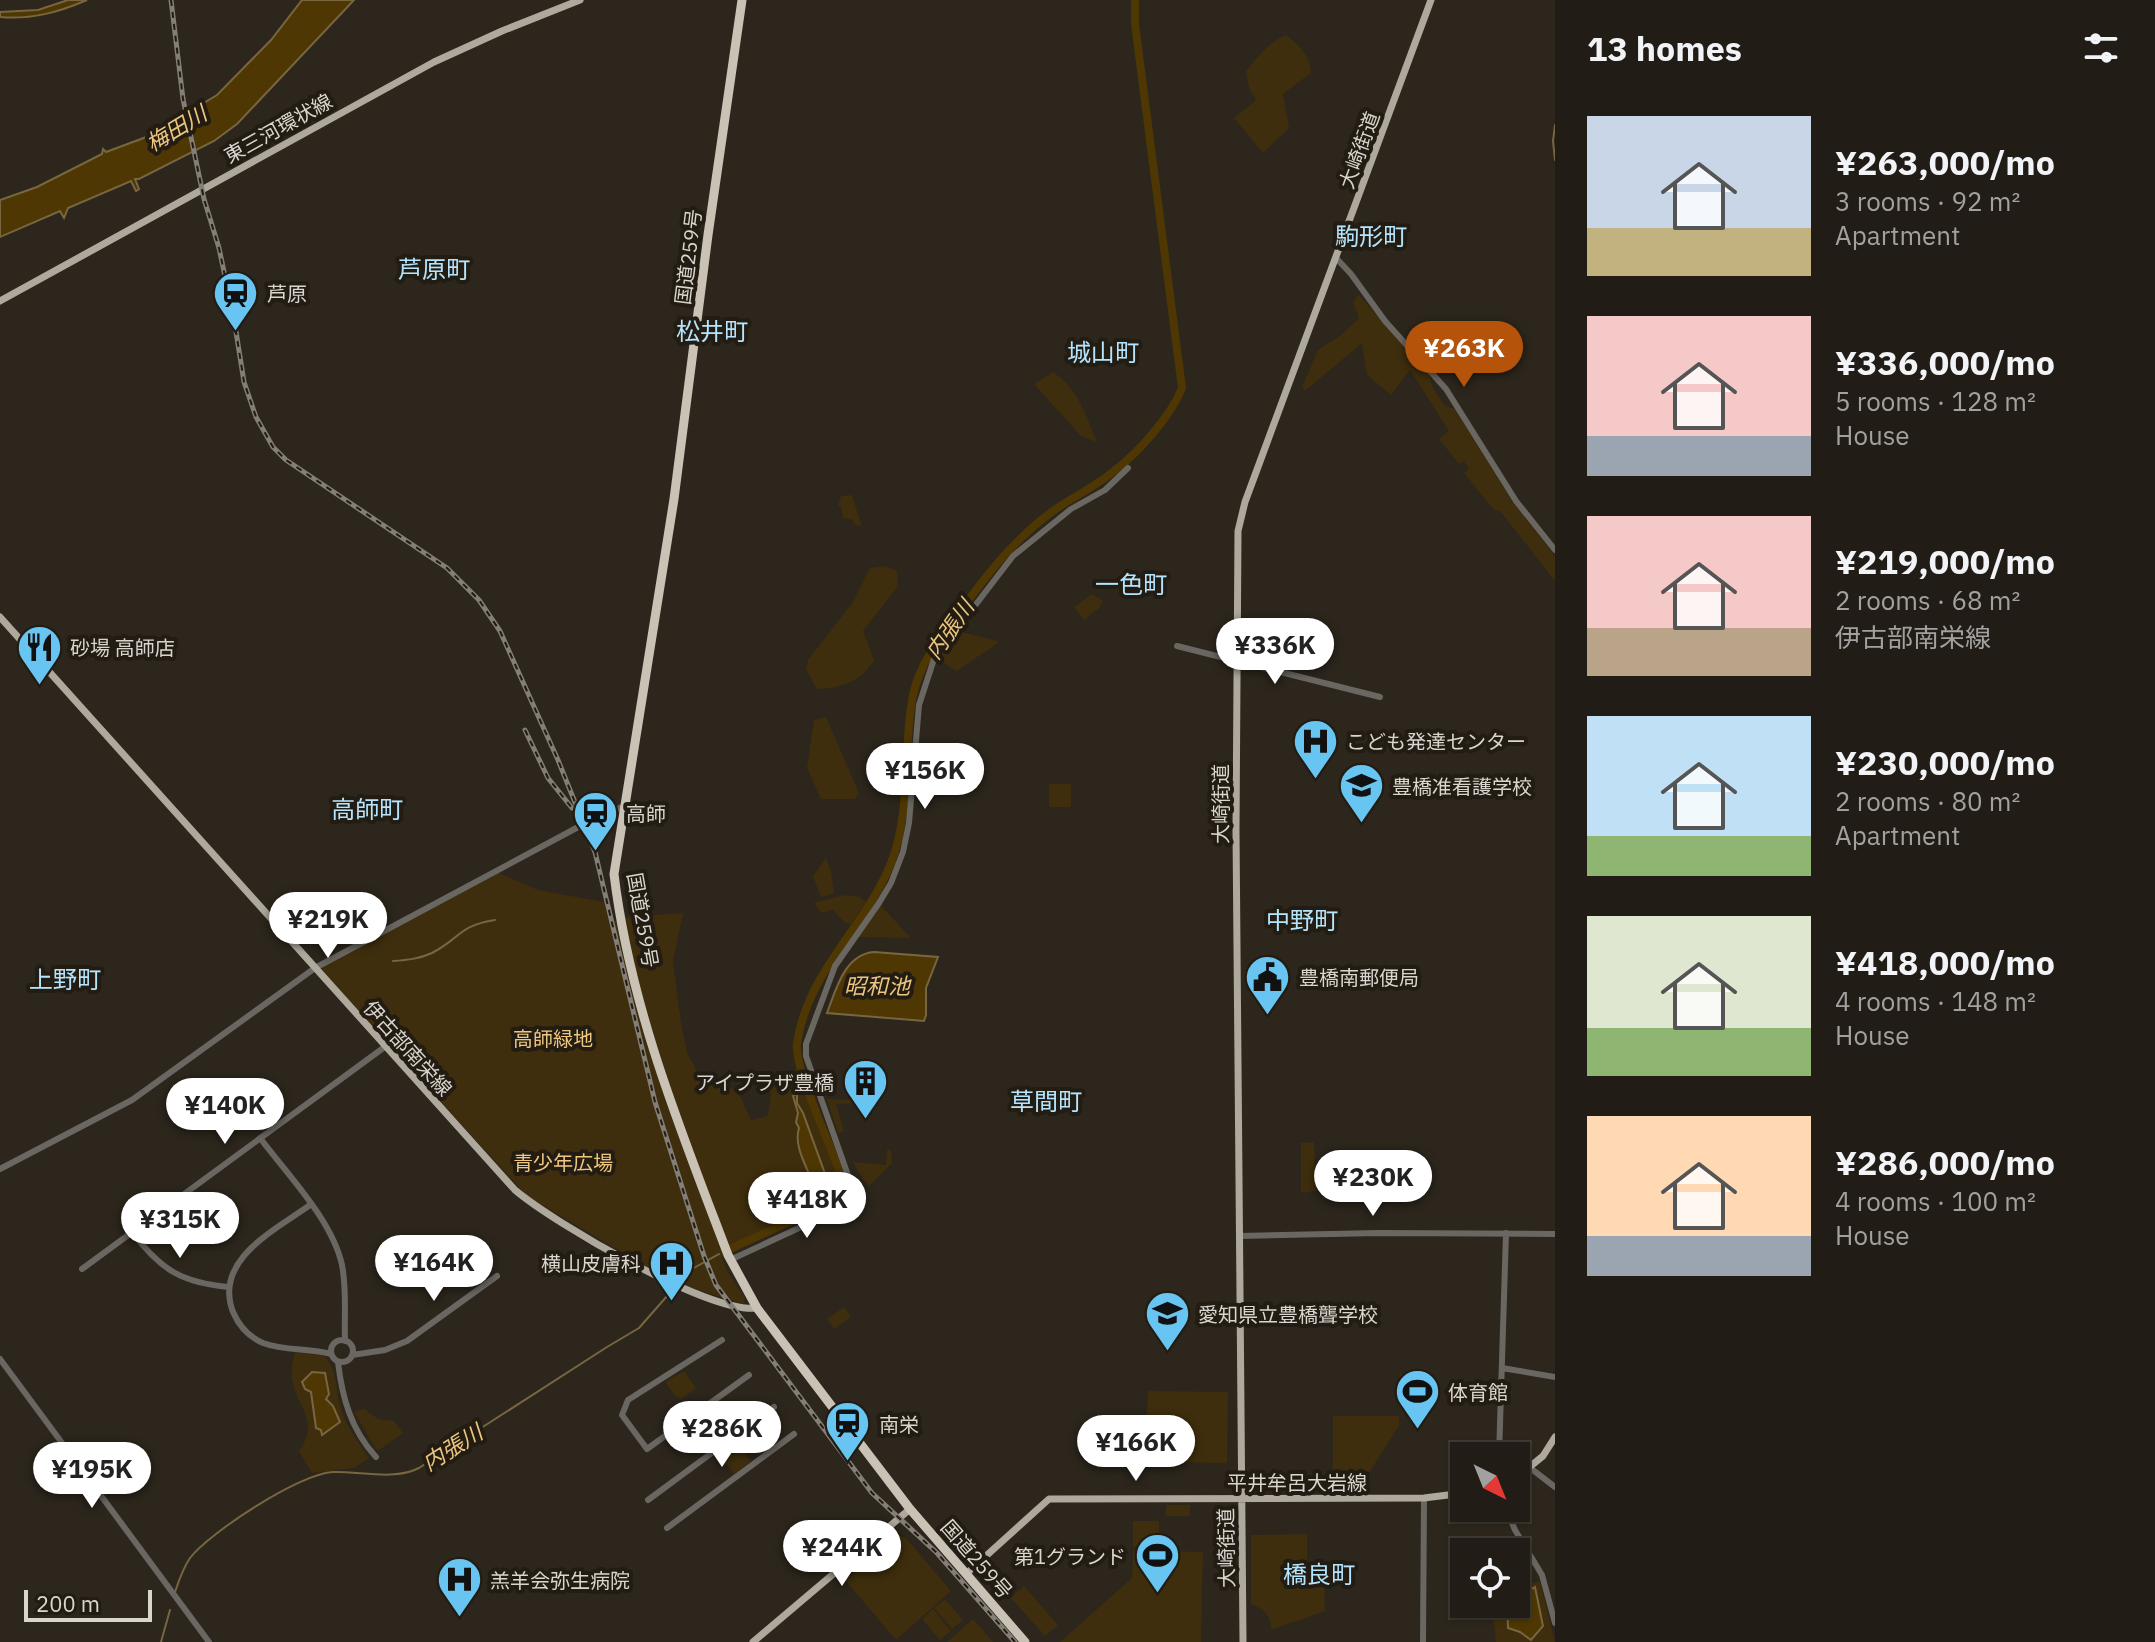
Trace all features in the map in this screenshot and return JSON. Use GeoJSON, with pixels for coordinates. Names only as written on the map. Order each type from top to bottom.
{"type":"FeatureCollection","features":[{"type":"Feature","properties":{"kind":"highway","name":"国道259号"},"geometry":{"type":"LineString","coordinates":[[742,0],[674,499],[614,874],[620,916],[643,1018],[665,1089],[730,1260],[757,1308],[910,1509],[1025,1642]]}},
{"type":"Feature","properties":{"kind":"main road","name":"東三河環状線"},"geometry":{"type":"LineString","coordinates":[[0,301],[434,62],[580,0]]}},
{"type":"Feature","properties":{"kind":"main road","name":"大崎街道"},"geometry":{"type":"LineString","coordinates":[[1243,1642],[1236,661],[1238,531],[1242,512],[1431,0]]}},
{"type":"Feature","properties":{"kind":"main road","name":"伊古部南栄線"},"geometry":{"type":"LineString","coordinates":[[0,617],[490,1165],[527,1200],[676,1285],[719,1301],[749,1309],[757,1308]]}},
{"type":"Feature","properties":{"kind":"main road"},"geometry":{"type":"LineString","coordinates":[[1531,1468],[1547,1452],[1555,1437]]}},
{"type":"Feature","properties":{"kind":"main road","name":"平井牟呂大岩線"},"geometry":{"type":"LineString","coordinates":[[966,1574],[1049,1499],[1424,1498],[1450,1495]]}},
{"type":"Feature","properties":{"kind":"main road"},"geometry":{"type":"LineString","coordinates":[[753,1642],[910,1509]]}},
{"type":"Feature","properties":{"kind":"street"},"geometry":{"type":"LineString","coordinates":[[1337,259],[1385,321],[1446,389],[1516,501],[1555,550]]}},
{"type":"Feature","properties":{"kind":"street"},"geometry":{"type":"LineString","coordinates":[[730,1260],[857,1201],[806,1056],[806,1044],[835,966],[879,903],[901,859],[909,823],[919,705],[926,680],[942,648],[1013,556],[1071,509],[1105,490],[1128,468]]}},
{"type":"Feature","properties":{"kind":"street"},"geometry":{"type":"LineString","coordinates":[[1177,646],[1380,697]]}},
{"type":"Feature","properties":{"kind":"street"},"geometry":{"type":"LineString","coordinates":[[0,1169],[132,1100],[315,968],[582,825],[624,806]]}},
{"type":"Feature","properties":{"kind":"street"},"geometry":{"type":"LineString","coordinates":[[82,1269],[386,1046]]}},
{"type":"Feature","properties":{"kind":"street"},"geometry":{"type":"LineString","coordinates":[[260,1138],[310,1205],[339,1254],[345,1308],[342,1341],[331,1351]]}},
{"type":"Feature","properties":{"kind":"street"},"geometry":{"type":"LineString","coordinates":[[310,1205],[243,1255],[233,1271],[229,1287],[232,1309],[247,1332],[265,1344],[331,1351],[341,1362],[350,1417],[376,1457]]}},
{"type":"Feature","properties":{"kind":"street"},"geometry":{"type":"LineString","coordinates":[[132,1232],[153,1258],[170,1271],[194,1282],[229,1287]]}},
{"type":"Feature","properties":{"kind":"street"},"geometry":{"type":"LineString","coordinates":[[1499,1442],[1506,1233]]}},
{"type":"Feature","properties":{"kind":"street"},"geometry":{"type":"LineString","coordinates":[[1240,1236],[1555,1234]]}},
{"type":"Feature","properties":{"kind":"street"},"geometry":{"type":"LineString","coordinates":[[341,1362],[352,1352],[379,1351],[399,1345],[497,1276]]}},
{"type":"Feature","properties":{"kind":"street"},"geometry":{"type":"LineString","coordinates":[[722,1340],[628,1400],[622,1415],[647,1449],[749,1375]]}},
{"type":"Feature","properties":{"kind":"street"},"geometry":{"type":"LineString","coordinates":[[342,1341],[352,1352]]}},
{"type":"Feature","properties":{"kind":"street"},"geometry":{"type":"LineString","coordinates":[[0,1359],[209,1642]]}},
{"type":"Feature","properties":{"kind":"street"},"geometry":{"type":"LineString","coordinates":[[1502,1368],[1555,1377]]}},
{"type":"Feature","properties":{"kind":"street"},"geometry":{"type":"LineString","coordinates":[[648,1500],[774,1407]]}},
{"type":"Feature","properties":{"kind":"street"},"geometry":{"type":"LineString","coordinates":[[667,1528],[794,1434]]}},
{"type":"Feature","properties":{"kind":"street"},"geometry":{"type":"LineString","coordinates":[[1531,1468],[1555,1487]]}},
{"type":"Feature","properties":{"kind":"street"},"geometry":{"type":"LineString","coordinates":[[1423,1642],[1424,1498]]}},
{"type":"Feature","properties":{"kind":"street"},"geometry":{"type":"LineString","coordinates":[[1512,1522],[1542,1575],[1555,1623]]}},
{"type":"Feature","properties":{"kind":"green space"},"geometry":{"type":"Polygon","coordinates":[[[1286,35],[1307,56],[1311,73],[1283,94],[1289,128],[1263,153],[1234,118],[1256,100],[1249,88],[1246,71],[1269,46],[1286,35]]]}},
{"type":"Feature","properties":{"kind":"green space"},"geometry":{"type":"Polygon","coordinates":[[[1359,295],[1429,374],[1432,386],[1445,406],[1455,409],[1512,501],[1555,556],[1555,581],[1500,511],[1494,510],[1464,473],[1469,469],[1464,461],[1459,464],[1439,439],[1449,431],[1410,370],[1391,395],[1367,375],[1362,343],[1305,391],[1302,387],[1318,350],[1359,318],[1353,302],[1359,295]]]}},
{"type":"Feature","properties":{"kind":"green space"},"geometry":{"type":"Polygon","coordinates":[[[1053,372],[1075,394],[1097,442],[1081,436],[1034,384],[1053,372]]]}},
{"type":"Feature","properties":{"kind":"green space"},"geometry":{"type":"Polygon","coordinates":[[[852,495],[862,527],[854,524],[853,520],[843,518],[841,506],[838,506],[841,496],[852,495]]]}},
{"type":"Feature","properties":{"kind":"green space"},"geometry":{"type":"Polygon","coordinates":[[[884,566],[897,571],[898,586],[863,631],[874,660],[857,679],[817,689],[806,669],[808,660],[853,602],[870,568],[884,566]]]}},
{"type":"Feature","properties":{"kind":"green space"},"geometry":{"type":"Polygon","coordinates":[[[1092,594],[1103,601],[1084,620],[1074,607],[1092,594]]]}},
{"type":"Feature","properties":{"kind":"green space"},"geometry":{"type":"Polygon","coordinates":[[[957,631],[998,643],[957,671],[940,661],[940,657],[957,631]]]}},
{"type":"Feature","properties":{"kind":"green space"},"geometry":{"type":"Polygon","coordinates":[[[826,717],[859,793],[855,799],[821,799],[807,768],[814,720],[826,717]]]}},
{"type":"Feature","properties":{"kind":"green space"},"geometry":{"type":"Polygon","coordinates":[[[1049,784],[1071,784],[1071,807],[1049,807],[1049,784]]]}},
{"type":"Feature","properties":{"kind":"green space"},"geometry":{"type":"Polygon","coordinates":[[[826,858],[834,893],[821,897],[813,876],[826,858]]]}},
{"type":"Feature","properties":{"kind":"green space","name":"高師緑地"},"geometry":{"type":"Polygon","coordinates":[[[499,873],[538,890],[604,902],[609,923],[626,917],[683,913],[673,962],[682,1030],[688,1055],[699,1075],[731,1088],[741,1098],[751,1120],[768,1116],[769,1089],[777,1080],[796,1069],[809,1095],[814,1094],[849,1195],[722,1257],[727,1271],[745,1298],[744,1304],[695,1289],[652,1270],[527,1196],[321,971],[324,966],[499,873]]]}},
{"type":"Feature","properties":{"kind":"green space"},"geometry":{"type":"Polygon","coordinates":[[[844,895],[860,897],[866,902],[851,924],[845,923],[833,910],[821,913],[814,903],[844,895]]]}},
{"type":"Feature","properties":{"kind":"green space"},"geometry":{"type":"Polygon","coordinates":[[[881,906],[911,938],[857,937],[881,906]]]}},
{"type":"Feature","properties":{"kind":"green space"},"geometry":{"type":"Polygon","coordinates":[[[827,1099],[857,1100],[857,1103],[836,1104],[844,1132],[838,1133],[827,1099]]]}},
{"type":"Feature","properties":{"kind":"green space"},"geometry":{"type":"Polygon","coordinates":[[[1314,1142],[1316,1191],[1301,1193],[1301,1143],[1314,1142]]]}},
{"type":"Feature","properties":{"kind":"green space"},"geometry":{"type":"Polygon","coordinates":[[[887,1150],[891,1150],[892,1163],[869,1186],[853,1162],[886,1165],[887,1150]]]}},
{"type":"Feature","properties":{"kind":"green space"},"geometry":{"type":"Polygon","coordinates":[[[844,1307],[851,1317],[834,1329],[827,1319],[844,1307]]]}},
{"type":"Feature","properties":{"kind":"green space"},"geometry":{"type":"Polygon","coordinates":[[[295,1352],[325,1356],[329,1362],[344,1418],[369,1458],[354,1468],[312,1473],[299,1451],[308,1431],[308,1422],[292,1378],[295,1352]]]}},
{"type":"Feature","properties":{"kind":"green space"},"geometry":{"type":"Polygon","coordinates":[[[684,1371],[696,1388],[681,1399],[665,1382],[684,1371]]]}},
{"type":"Feature","properties":{"kind":"green space"},"geometry":{"type":"Polygon","coordinates":[[[1400,1374],[1430,1374],[1429,1386],[1400,1386],[1400,1374]]]}},
{"type":"Feature","properties":{"kind":"green space"},"geometry":{"type":"Polygon","coordinates":[[[1148,1391],[1228,1392],[1227,1463],[1165,1462],[1161,1446],[1154,1445],[1146,1434],[1148,1391]]]}},
{"type":"Feature","properties":{"kind":"green space"},"geometry":{"type":"Polygon","coordinates":[[[364,1409],[378,1419],[394,1421],[403,1433],[376,1449],[354,1412],[364,1409]]]}},
{"type":"Feature","properties":{"kind":"green space"},"geometry":{"type":"Polygon","coordinates":[[[1333,1416],[1399,1416],[1399,1426],[1363,1482],[1363,1492],[1333,1492],[1333,1416]]]}},
{"type":"Feature","properties":{"kind":"green space"},"geometry":{"type":"Polygon","coordinates":[[[736,1441],[751,1461],[734,1474],[727,1464],[723,1467],[715,1456],[736,1441]]]}},
{"type":"Feature","properties":{"kind":"green space"},"geometry":{"type":"Polygon","coordinates":[[[1166,1505],[1190,1505],[1190,1516],[1166,1516],[1166,1505]]]}},
{"type":"Feature","properties":{"kind":"green space"},"geometry":{"type":"Polygon","coordinates":[[[1133,1521],[1159,1521],[1159,1547],[1133,1547],[1133,1521]]]}},
{"type":"Feature","properties":{"kind":"green space"},"geometry":{"type":"Polygon","coordinates":[[[1307,1534],[1307,1583],[1324,1582],[1325,1611],[1271,1630],[1266,1614],[1251,1604],[1251,1535],[1307,1534]]]}},
{"type":"Feature","properties":{"kind":"green space"},"geometry":{"type":"Polygon","coordinates":[[[900,1536],[906,1538],[951,1591],[896,1640],[845,1580],[900,1536]]]}},
{"type":"Feature","properties":{"kind":"green space","name":"第1グランド"},"geometry":{"type":"Polygon","coordinates":[[[1133,1550],[1203,1552],[1201,1642],[1060,1642],[1132,1578],[1133,1550]]]}},
{"type":"Feature","properties":{"kind":"green space"},"geometry":{"type":"Polygon","coordinates":[[[1540,1582],[1555,1642],[1496,1642],[1493,1618],[1530,1618],[1530,1584],[1540,1582]]]}},
{"type":"Feature","properties":{"kind":"green space"},"geometry":{"type":"Polygon","coordinates":[[[1024,1586],[1058,1625],[1045,1636],[1011,1598],[1024,1586]]]}},
{"type":"Feature","properties":{"kind":"green space"},"geometry":{"type":"Polygon","coordinates":[[[945,1599],[963,1620],[952,1629],[934,1608],[945,1599]]]}},
{"type":"Feature","properties":{"kind":"green space"},"geometry":{"type":"Polygon","coordinates":[[[933,1609],[951,1631],[940,1640],[922,1619],[933,1609]]]}},
{"type":"Feature","properties":{"kind":"green space"},"geometry":{"type":"Polygon","coordinates":[[[973,1619],[993,1642],[947,1642],[973,1619]]]}},
{"type":"Feature","properties":{"kind":"water"},"geometry":{"type":"Polygon","coordinates":[[[68,0],[87,0],[45,14],[0,17],[0,12],[38,10],[68,0]]]}},
{"type":"Feature","properties":{"kind":"water","name":"梅田川"},"geometry":{"type":"Polygon","coordinates":[[[302,0],[354,0],[237,124],[214,141],[135,179],[139,189],[136,191],[131,181],[68,208],[64,218],[60,211],[0,237],[0,200],[37,187],[102,154],[103,149],[106,152],[149,136],[217,95],[271,40],[302,0]]]}},
{"type":"Feature","properties":{"kind":"water","name":"昭和池"},"geometry":{"type":"Polygon","coordinates":[[[874,952],[938,957],[926,988],[924,1021],[827,1013],[849,966],[864,954],[874,952]]]}},
{"type":"Feature","properties":{"kind":"water"},"geometry":{"type":"Polygon","coordinates":[[[800,1091],[797,1103],[828,1182],[824,1192],[807,1201],[811,1210],[804,1212],[801,1201],[814,1186],[798,1143],[798,1113],[793,1096],[800,1091]]]}},
{"type":"Feature","properties":{"kind":"water"},"geometry":{"type":"Polygon","coordinates":[[[312,1372],[325,1373],[329,1394],[326,1399],[340,1422],[322,1435],[321,1430],[316,1428],[311,1392],[305,1389],[302,1382],[312,1372]]]}},
{"type":"Feature","properties":{"kind":"water"},"geometry":{"type":"Polygon","coordinates":[[[1535,1587],[1543,1626],[1531,1640],[1508,1628],[1508,1618],[1530,1618],[1530,1590],[1535,1587]]]}},
{"type":"Feature","properties":{"kind":"waterway","name":"内張川"},"geometry":{"type":"LineString","coordinates":[[730,1249],[826,1205],[839,1189],[839,1171],[805,1083],[797,1043],[813,993],[880,886],[898,843],[913,695],[925,663],[942,635],[1012,547],[1053,511],[1107,476],[1134,454],[1162,422],[1182,388],[1135,24],[1135,0]]}},
{"type":"Feature","properties":{"kind":"waterway"},"geometry":{"type":"LineString","coordinates":[[1555,125],[1555,160]]}},
{"type":"Feature","properties":{"kind":"waterway"},"geometry":{"type":"LineString","coordinates":[[393,961],[427,955],[474,925],[495,920]]}},
{"type":"Feature","properties":{"kind":"waterway"},"geometry":{"type":"LineString","coordinates":[[770,1218],[800,1203]]}},
{"type":"Feature","properties":{"kind":"waterway","name":"内張川"},"geometry":{"type":"LineString","coordinates":[[679,1282],[692,1269],[719,1254]]}},
{"type":"Feature","properties":{"kind":"waterway","name":"内張川"},"geometry":{"type":"LineString","coordinates":[[175,1592],[190,1558],[216,1534],[257,1506],[318,1475],[333,1472],[398,1474],[419,1468],[639,1328],[675,1287]]}},
{"type":"Feature","properties":{"kind":"waterway","name":"内張川"},"geometry":{"type":"LineString","coordinates":[[161,1642],[170,1610]]}},
{"type":"Feature","properties":{"kind":"railway"},"geometry":{"type":"LineString","coordinates":[[171,0],[183,99],[204,199],[219,248],[244,382],[256,417],[273,447],[286,460],[447,568],[479,600],[500,631],[595,852],[655,1102],[716,1285],[872,1493],[937,1553],[1015,1642]]}},
{"type":"Feature","properties":{"kind":"railway"},"geometry":{"type":"LineString","coordinates":[[525,730],[548,778],[572,808]]}},
{"type":"Feature","properties":{"kind":"place","name":"芦原"},"geometry":{"type":"Point","coordinates":[236,332]}},
{"type":"Feature","properties":{"kind":"place","name":"砂場 高師店"},"geometry":{"type":"Point","coordinates":[39,686]}},
{"type":"Feature","properties":{"kind":"place","name":"こども発達センター"},"geometry":{"type":"Point","coordinates":[1315,780]}},
{"type":"Feature","properties":{"kind":"place","name":"豊橋准看護学校"},"geometry":{"type":"Point","coordinates":[1361,825]}},
{"type":"Feature","properties":{"kind":"place","name":"高師"},"geometry":{"type":"Point","coordinates":[595,852]}},
{"type":"Feature","properties":{"kind":"place","name":"豊橋南郵便局"},"geometry":{"type":"Point","coordinates":[1268,1016]}},
{"type":"Feature","properties":{"kind":"place","name":"アイプラザ豊橋"},"geometry":{"type":"Point","coordinates":[865,1121]}},
{"type":"Feature","properties":{"kind":"place","name":"横山皮膚科"},"geometry":{"type":"Point","coordinates":[672,1302]}},
{"type":"Feature","properties":{"kind":"place","name":"愛知県立豊橋聾学校"},"geometry":{"type":"Point","coordinates":[1167,1353]}},
{"type":"Feature","properties":{"kind":"place","name":"体育館"},"geometry":{"type":"Point","coordinates":[1417,1431]}},
{"type":"Feature","properties":{"kind":"place","name":"南栄"},"geometry":{"type":"Point","coordinates":[848,1463]}},
{"type":"Feature","properties":{"kind":"place","name":"第1グランド"},"geometry":{"type":"Point","coordinates":[1157,1595]}},
{"type":"Feature","properties":{"kind":"place","name":"羔羊会弥生病院"},"geometry":{"type":"Point","coordinates":[459,1619]}},
{"type":"Feature","properties":{"kind":"district","name":"駒形町"},"geometry":{"type":"Point","coordinates":[1371,236]}},
{"type":"Feature","properties":{"kind":"district","name":"芦原町"},"geometry":{"type":"Point","coordinates":[434,269]}},
{"type":"Feature","properties":{"kind":"district","name":"松井町"},"geometry":{"type":"Point","coordinates":[712,331]}},
{"type":"Feature","properties":{"kind":"district","name":"城山町"},"geometry":{"type":"Point","coordinates":[1103,352]}},
{"type":"Feature","properties":{"kind":"district","name":"一色町"},"geometry":{"type":"Point","coordinates":[1131,584]}},
{"type":"Feature","properties":{"kind":"district","name":"高師町"},"geometry":{"type":"Point","coordinates":[367,809]}},
{"type":"Feature","properties":{"kind":"district","name":"中野町"},"geometry":{"type":"Point","coordinates":[1302,920]}},
{"type":"Feature","properties":{"kind":"district","name":"上野町"},"geometry":{"type":"Point","coordinates":[65,979]}},
{"type":"Feature","properties":{"kind":"district","name":"草間町"},"geometry":{"type":"Point","coordinates":[1046,1101]}},
{"type":"Feature","properties":{"kind":"district","name":"橋良町"},"geometry":{"type":"Point","coordinates":[1319,1574]}},
{"type":"Feature","properties":{"kind":"park label","name":"青少年広場"},"geometry":{"type":"Point","coordinates":[563,1162]}}]}
